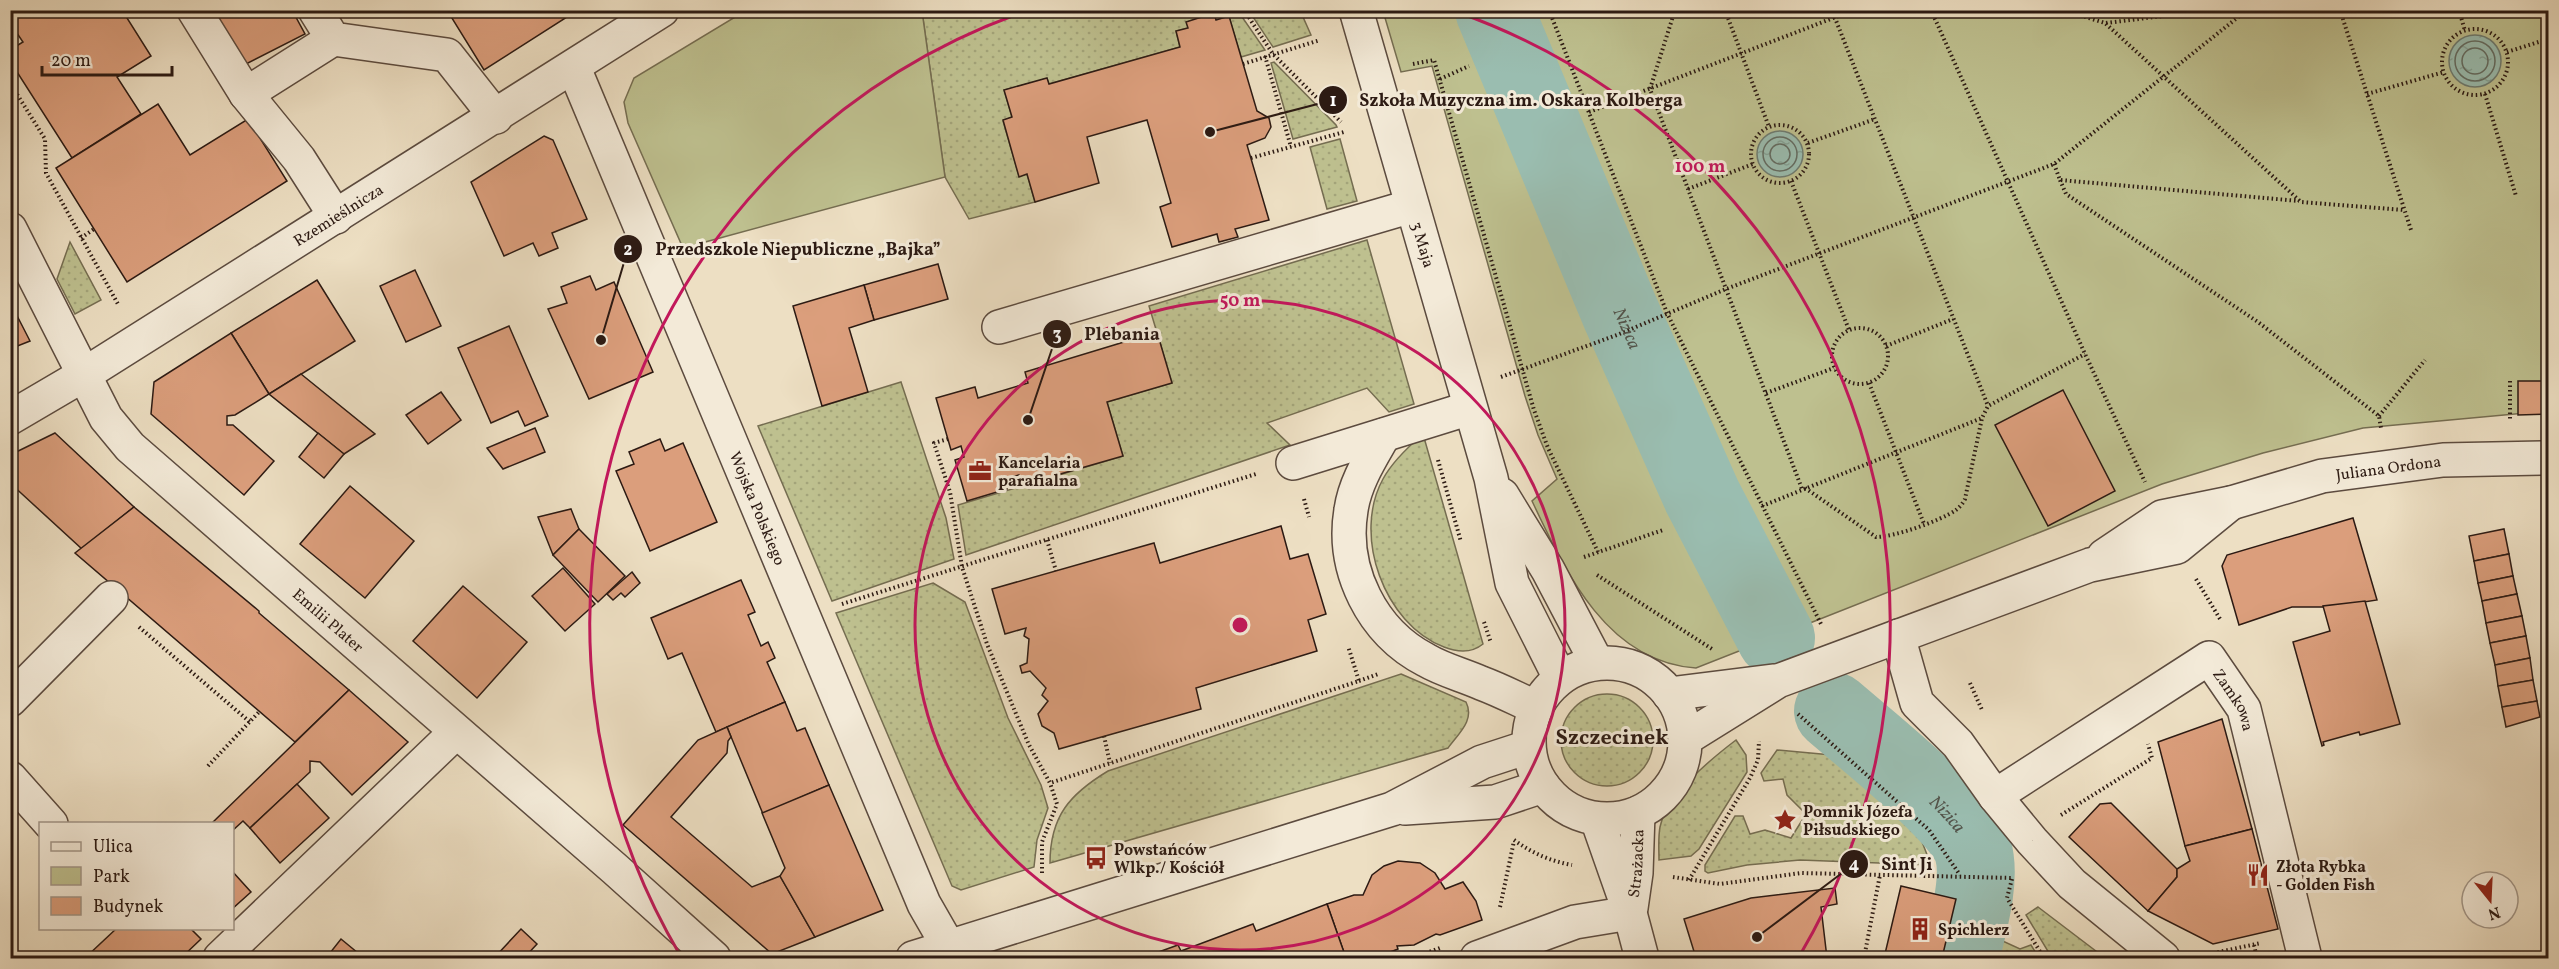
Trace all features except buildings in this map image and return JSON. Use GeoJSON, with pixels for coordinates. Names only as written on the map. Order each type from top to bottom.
{"type":"FeatureCollection","features":[{"type":"Feature","properties":{"kind":"street"},"geometry":{"type":"LineString","coordinates":[[194,10],[246,94],[299,159],[336,217]]}},
{"type":"Feature","properties":{"kind":"street"},"geometry":{"type":"LineString","coordinates":[[315,10],[333,39]]}},
{"type":"Feature","properties":{"kind":"street","name":"Rzemieślnicza"},"geometry":{"type":"LineString","coordinates":[[10,418],[85,374],[336,217],[662,10]]}},
{"type":"Feature","properties":{"kind":"street","name":"3 Maja"},"geometry":{"type":"LineString","coordinates":[[1356,10],[1491,478],[1512,583],[1560,678]]}},
{"type":"Feature","properties":{"kind":"street"},"geometry":{"type":"LineString","coordinates":[[246,94],[333,39],[447,55],[495,117]]}},
{"type":"Feature","properties":{"kind":"street","name":"Wojska Polskiego"},"geometry":{"type":"LineString","coordinates":[[573,68],[924,904],[951,953]]}},
{"type":"Feature","properties":{"kind":"street"},"geometry":{"type":"LineString","coordinates":[[999,327],[1412,206]]}},
{"type":"Feature","properties":{"kind":"street","name":"Emilii Plater"},"geometry":{"type":"LineString","coordinates":[[10,229],[106,418],[130,447],[714,958]]}},
{"type":"Feature","properties":{"kind":"street"},"geometry":{"type":"LineString","coordinates":[[1293,463],[1470,408]]}},
{"type":"Feature","properties":{"kind":"street"},"geometry":{"type":"LineString","coordinates":[[1384,435],[1360,478],[1351,509],[1352,564],[1364,598],[1382,626],[1417,655],[1536,707]]}},
{"type":"Feature","properties":{"kind":"street","name":"Juliana Ordona"},"geometry":{"type":"LineString","coordinates":[[1778,681],[2090,565],[2177,547],[2231,503],[2322,476],[2442,460],[2548,458]]}},
{"type":"Feature","properties":{"kind":"street","name":"3 Maja"},"geometry":{"type":"LineString","coordinates":[[1491,478],[1548,570],[1597,663]]}},
{"type":"Feature","properties":{"kind":"street"},"geometry":{"type":"LineString","coordinates":[[10,700],[110,599]]}},
{"type":"Feature","properties":{"kind":"street"},"geometry":{"type":"LineString","coordinates":[[1898,636],[1917,704],[1958,744],[1995,796],[2032,841],[2072,884],[2177,954]]}},
{"type":"Feature","properties":{"kind":"street","name":"Zamkowa"},"geometry":{"type":"LineString","coordinates":[[1995,796],[2209,658],[2244,709],[2305,958]]}},
{"type":"Feature","properties":{"kind":"street"},"geometry":{"type":"LineString","coordinates":[[1597,663],[1624,665],[1650,675],[1669,693],[1681,715],[1685,739],[1682,762],[1673,783],[1658,801],[1638,813],[1618,819],[1598,819],[1576,813],[1558,803],[1543,786],[1533,768],[1528,747],[1530,727],[1536,707],[1546,691],[1560,678],[1578,668],[1597,663]]}},
{"type":"Feature","properties":{"kind":"street"},"geometry":{"type":"LineString","coordinates":[[1669,693],[1778,681]]}},
{"type":"Feature","properties":{"kind":"street"},"geometry":{"type":"LineString","coordinates":[[1685,739],[1778,681]]}},
{"type":"Feature","properties":{"kind":"street"},"geometry":{"type":"LineString","coordinates":[[225,957],[456,732]]}},
{"type":"Feature","properties":{"kind":"street"},"geometry":{"type":"LineString","coordinates":[[913,958],[951,953],[1392,809],[1482,762],[1528,747]]}},
{"type":"Feature","properties":{"kind":"street"},"geometry":{"type":"LineString","coordinates":[[10,777],[49,822]]}},
{"type":"Feature","properties":{"kind":"street"},"geometry":{"type":"LineString","coordinates":[[1392,809],[1495,802],[1543,786]]}},
{"type":"Feature","properties":{"kind":"street","name":"Strażacka"},"geometry":{"type":"LineString","coordinates":[[1630,913],[1636,873],[1638,813]]}},
{"type":"Feature","properties":{"kind":"street","name":"Strażacka"},"geometry":{"type":"LineString","coordinates":[[1598,819],[1630,913],[1642,958]]}},
{"type":"Feature","properties":{"kind":"street"},"geometry":{"type":"LineString","coordinates":[[1477,958],[1575,922],[1630,913]]}},
{"type":"Feature","properties":{"kind":"path"},"geometry":{"type":"LineString","coordinates":[[1244,10],[1273,54],[1341,122]]}},
{"type":"Feature","properties":{"kind":"path"},"geometry":{"type":"LineString","coordinates":[[1549,10],[1667,313],[1823,627]]}},
{"type":"Feature","properties":{"kind":"path"},"geometry":{"type":"LineString","coordinates":[[1675,10],[1650,89],[1804,489],[1876,537],[1888,537],[1957,509],[1965,499],[1982,418],[1988,406],[2085,354]]}},
{"type":"Feature","properties":{"kind":"path"},"geometry":{"type":"LineString","coordinates":[[1725,10],[1769,127]]}},
{"type":"Feature","properties":{"kind":"path"},"geometry":{"type":"LineString","coordinates":[[1823,10],[1835,18],[1988,406]]}},
{"type":"Feature","properties":{"kind":"path"},"geometry":{"type":"LineString","coordinates":[[1589,112],[1854,10]]}},
{"type":"Feature","properties":{"kind":"path"},"geometry":{"type":"LineString","coordinates":[[1931,10],[2085,354],[2148,488]]}},
{"type":"Feature","properties":{"kind":"path"},"geometry":{"type":"LineString","coordinates":[[2062,10],[2105,23],[2212,10]]}},
{"type":"Feature","properties":{"kind":"path"},"geometry":{"type":"LineString","coordinates":[[1522,369],[1617,335],[1726,289],[2054,164],[2247,10]]}},
{"type":"Feature","properties":{"kind":"path"},"geometry":{"type":"LineString","coordinates":[[2340,10],[2411,230]]}},
{"type":"Feature","properties":{"kind":"path"},"geometry":{"type":"LineString","coordinates":[[2459,10],[2465,31]]}},
{"type":"Feature","properties":{"kind":"path"},"geometry":{"type":"LineString","coordinates":[[2105,23],[2301,201]]}},
{"type":"Feature","properties":{"kind":"path"},"geometry":{"type":"LineString","coordinates":[[2474,29],[2490,33],[2498,38],[2507,52],[2508,60],[2504,78],[2484,94],[2476,95],[2453,87],[2442,64],[2446,47],[2451,39],[2474,29]]}},
{"type":"Feature","properties":{"kind":"path"},"geometry":{"type":"LineString","coordinates":[[2507,52],[2548,39]]}},
{"type":"Feature","properties":{"kind":"path"},"geometry":{"type":"LineString","coordinates":[[1243,64],[1320,40]]}},
{"type":"Feature","properties":{"kind":"path"},"geometry":{"type":"LineString","coordinates":[[1265,56],[1292,147]]}},
{"type":"Feature","properties":{"kind":"path"},"geometry":{"type":"LineString","coordinates":[[1405,65],[1434,60],[1522,369],[1548,448],[1598,552]]}},
{"type":"Feature","properties":{"kind":"path"},"geometry":{"type":"LineString","coordinates":[[1440,79],[1469,66]]}},
{"type":"Feature","properties":{"kind":"path"},"geometry":{"type":"LineString","coordinates":[[2367,94],[2444,72]]}},
{"type":"Feature","properties":{"kind":"path"},"geometry":{"type":"LineString","coordinates":[[10,83],[45,139],[46,173],[118,304]]}},
{"type":"Feature","properties":{"kind":"path"},"geometry":{"type":"LineString","coordinates":[[2484,94],[2516,196]]}},
{"type":"Feature","properties":{"kind":"path"},"geometry":{"type":"LineString","coordinates":[[1808,143],[1875,119]]}},
{"type":"Feature","properties":{"kind":"path"},"geometry":{"type":"LineString","coordinates":[[1785,125],[1792,127],[1799,131],[1808,143],[1807,166],[1791,181],[1773,182],[1758,172],[1753,164],[1751,149],[1754,142],[1763,130],[1769,127],[1785,125]]}},
{"type":"Feature","properties":{"kind":"path"},"geometry":{"type":"LineString","coordinates":[[1251,158],[1344,132]]}},
{"type":"Feature","properties":{"kind":"path"},"geometry":{"type":"LineString","coordinates":[[1688,189],[1753,164]]}},
{"type":"Feature","properties":{"kind":"path"},"geometry":{"type":"LineString","coordinates":[[2054,164],[2066,194],[2258,322],[2379,416],[2425,360]]}},
{"type":"Feature","properties":{"kind":"path"},"geometry":{"type":"LineString","coordinates":[[2060,180],[2404,210]]}},
{"type":"Feature","properties":{"kind":"path"},"geometry":{"type":"LineString","coordinates":[[1791,181],[1849,330]]}},
{"type":"Feature","properties":{"kind":"path"},"geometry":{"type":"LineString","coordinates":[[81,238],[94,229]]}},
{"type":"Feature","properties":{"kind":"path"},"geometry":{"type":"LineString","coordinates":[[1886,346],[1953,319]]}},
{"type":"Feature","properties":{"kind":"path"},"geometry":{"type":"LineString","coordinates":[[1849,330],[1870,330],[1886,346],[1887,364],[1883,372],[1869,383],[1853,384],[1845,381],[1831,361],[1833,346],[1842,334],[1849,330]]}},
{"type":"Feature","properties":{"kind":"path"},"geometry":{"type":"LineString","coordinates":[[1766,393],[1834,368]]}},
{"type":"Feature","properties":{"kind":"path"},"geometry":{"type":"LineString","coordinates":[[2510,381],[2510,426]]}},
{"type":"Feature","properties":{"kind":"path"},"geometry":{"type":"LineString","coordinates":[[1869,383],[1924,524]]}},
{"type":"Feature","properties":{"kind":"path"},"geometry":{"type":"LineString","coordinates":[[1762,506],[1982,418]]}},
{"type":"Feature","properties":{"kind":"path"},"geometry":{"type":"LineString","coordinates":[[1427,421],[1462,545]]}},
{"type":"Feature","properties":{"kind":"path"},"geometry":{"type":"LineString","coordinates":[[948,439],[934,442],[950,492],[962,567],[987,644],[1029,745],[1050,783],[1057,804],[1042,842],[1042,873]]}},
{"type":"Feature","properties":{"kind":"path"},"geometry":{"type":"LineString","coordinates":[[838,605],[1293,463]]}},
{"type":"Feature","properties":{"kind":"path"},"geometry":{"type":"LineString","coordinates":[[1575,561],[1663,530]]}},
{"type":"Feature","properties":{"kind":"path"},"geometry":{"type":"LineString","coordinates":[[1047,540],[1056,571]]}},
{"type":"Feature","properties":{"kind":"path"},"geometry":{"type":"LineString","coordinates":[[1594,573],[1712,649]]}},
{"type":"Feature","properties":{"kind":"path"},"geometry":{"type":"LineString","coordinates":[[2193,574],[2223,624]]}},
{"type":"Feature","properties":{"kind":"path"},"geometry":{"type":"LineString","coordinates":[[110,599],[250,722]]}},
{"type":"Feature","properties":{"kind":"path"},"geometry":{"type":"LineString","coordinates":[[1050,783],[1359,681],[1345,636]]}},
{"type":"Feature","properties":{"kind":"path"},"geometry":{"type":"LineString","coordinates":[[1970,683],[1984,714]]}},
{"type":"Feature","properties":{"kind":"path"},"geometry":{"type":"LineString","coordinates":[[1788,718],[1804,706]]}},
{"type":"Feature","properties":{"kind":"path"},"geometry":{"type":"LineString","coordinates":[[208,766],[260,712]]}},
{"type":"Feature","properties":{"kind":"path"},"geometry":{"type":"LineString","coordinates":[[1796,712],[1929,831],[1960,876]]}},
{"type":"Feature","properties":{"kind":"path"},"geometry":{"type":"LineString","coordinates":[[2059,816],[2152,758],[2145,735]]}},
{"type":"Feature","properties":{"kind":"path"},"geometry":{"type":"LineString","coordinates":[[1104,736],[1110,762]]}},
{"type":"Feature","properties":{"kind":"path"},"geometry":{"type":"LineString","coordinates":[[1765,736],[1757,742],[1758,760],[1750,778],[1689,880],[1720,884],[1801,873],[1988,878]]}},
{"type":"Feature","properties":{"kind":"path"},"geometry":{"type":"LineString","coordinates":[[1509,833],[1514,841],[1533,853],[1553,861],[1576,865]]}},
{"type":"Feature","properties":{"kind":"path"},"geometry":{"type":"LineString","coordinates":[[1864,958],[1880,874]]}},
{"type":"Feature","properties":{"kind":"path"},"geometry":{"type":"LineString","coordinates":[[2012,878],[2007,898],[2044,958]]}},
{"type":"Feature","properties":{"kind":"path"},"geometry":{"type":"LineString","coordinates":[[2177,954],[2200,956],[2265,942]]}},
{"type":"Feature","properties":{"kind":"path"},"geometry":{"type":"LineString","coordinates":[[2254,945],[2257,958]]}},
{"type":"Feature","properties":{"kind":"green space"},"geometry":{"type":"Polygon","coordinates":[[[745,11],[922,11],[945,177],[683,248],[628,123],[624,102],[634,78],[745,11]]]}},
{"type":"Feature","properties":{"kind":"green space"},"geometry":{"type":"Polygon","coordinates":[[[922,11],[1238,11],[1265,50],[1241,57],[1229,17],[1216,20],[1214,14],[1187,22],[1188,28],[1176,31],[1180,47],[1049,84],[1047,79],[1004,90],[1012,117],[1003,121],[1019,176],[1027,174],[1035,202],[969,219],[945,177],[922,11]]]}},
{"type":"Feature","properties":{"kind":"green space"},"geometry":{"type":"Polygon","coordinates":[[[1249,11],[1297,11],[1303,17],[1311,35],[1273,47],[1249,11]]]}},
{"type":"Feature","properties":{"kind":"green space"},"geometry":{"type":"Polygon","coordinates":[[[1383,11],[2548,11],[2548,411],[2363,428],[2263,453],[2162,484],[1696,668],[1665,662],[1638,650],[1614,632],[1593,609],[1559,557],[1532,501],[1557,479],[1538,435],[1525,396],[1432,66],[1401,72],[1383,11]]]}},
{"type":"Feature","properties":{"kind":"green space"},"geometry":{"type":"Polygon","coordinates":[[[1274,62],[1337,127],[1293,139],[1271,63],[1274,62]]]}},
{"type":"Feature","properties":{"kind":"green space"},"geometry":{"type":"Polygon","coordinates":[[[1340,139],[1357,201],[1327,209],[1310,147],[1340,139]]]}},
{"type":"Feature","properties":{"kind":"green space"},"geometry":{"type":"Polygon","coordinates":[[[1367,240],[1414,404],[1389,412],[1367,388],[1267,423],[1290,445],[966,555],[958,505],[1123,456],[1107,402],[1172,383],[1149,306],[1367,240]]]}},
{"type":"Feature","properties":{"kind":"green space"},"geometry":{"type":"Polygon","coordinates":[[[70,242],[101,300],[75,314],[57,279],[70,242]]]}},
{"type":"Feature","properties":{"kind":"green space"},"geometry":{"type":"Polygon","coordinates":[[[901,382],[946,518],[954,559],[832,601],[758,426],[901,382]]]}},
{"type":"Feature","properties":{"kind":"green space"},"geometry":{"type":"Polygon","coordinates":[[[1423,434],[1483,644],[1469,650],[1459,651],[1444,647],[1423,635],[1405,619],[1390,599],[1379,575],[1373,551],[1371,526],[1374,501],[1383,479],[1406,449],[1423,434]]]}},
{"type":"Feature","properties":{"kind":"green space"},"geometry":{"type":"Polygon","coordinates":[[[933,583],[965,602],[1008,718],[1041,785],[1048,808],[1037,840],[1034,867],[961,890],[952,886],[836,613],[933,583]]]}},
{"type":"Feature","properties":{"kind":"green space"},"geometry":{"type":"Polygon","coordinates":[[[1401,674],[1466,702],[1469,715],[1467,721],[1448,748],[1050,863],[1051,846],[1058,819],[1083,788],[1108,771],[1401,674]]]}},
{"type":"Feature","properties":{"kind":"green space"},"geometry":{"type":"Polygon","coordinates":[[[1607,694],[1625,698],[1639,708],[1649,722],[1653,740],[1649,758],[1639,772],[1625,782],[1607,786],[1589,782],[1575,772],[1565,758],[1561,740],[1565,722],[1575,708],[1589,698],[1607,694]]]}},
{"type":"Feature","properties":{"kind":"green space"},"geometry":{"type":"Polygon","coordinates":[[[1736,740],[1746,755],[1747,772],[1699,849],[1691,856],[1659,860],[1660,827],[1671,803],[1691,779],[1736,740]]]}},
{"type":"Feature","properties":{"kind":"green space"},"geometry":{"type":"Polygon","coordinates":[[[1777,750],[1832,755],[1919,834],[1931,865],[1800,860],[1747,865],[1708,873],[1705,871],[1705,865],[1735,816],[1743,816],[1750,834],[1765,830],[1791,838],[1806,814],[1787,795],[1783,779],[1764,781],[1761,773],[1777,750]]]}},
{"type":"Feature","properties":{"kind":"green space"},"geometry":{"type":"Polygon","coordinates":[[[2038,907],[2105,958],[2052,958],[2026,915],[2038,907]]]}},
{"type":"Feature","properties":{"kind":"green space"},"geometry":{"type":"Polygon","coordinates":[[[1983,932],[2020,949],[2031,945],[2039,958],[1975,958],[1983,932]]]}},
{"type":"Feature","properties":{"kind":"water"},"geometry":{"type":"Polygon","coordinates":[[[2470,35],[2480,35],[2494,42],[2501,61],[2494,80],[2480,87],[2470,87],[2460,83],[2453,76],[2449,66],[2449,56],[2453,46],[2460,39],[2470,35]]]}},
{"type":"Feature","properties":{"kind":"water"},"geometry":{"type":"Polygon","coordinates":[[[1780,131],[1796,138],[1803,154],[1796,170],[1780,177],[1764,170],[1757,154],[1764,138],[1780,131]]]}},
{"type":"Feature","properties":{"kind":"waterway","name":"Nizica"},"geometry":{"type":"LineString","coordinates":[[1494,10],[1620,312],[1702,496],[1776,638]]}},
{"type":"Feature","properties":{"kind":"waterway","name":"Nizica"},"geometry":{"type":"LineString","coordinates":[[1833,711],[1933,798],[1966,836],[1973,850],[1976,875],[1960,958]]}},
{"type":"Feature","properties":{"kind":"place","name":"Szkoła Muzyczna im. Oskara Kolberga"},"geometry":{"type":"Point","coordinates":[1210,132]}},
{"type":"Feature","properties":{"kind":"place","name":"Przedszkole Niepubliczne „Bajka”"},"geometry":{"type":"Point","coordinates":[601,340]}},
{"type":"Feature","properties":{"kind":"place","name":"Plebania"},"geometry":{"type":"Point","coordinates":[1028,420]}},
{"type":"Feature","properties":{"kind":"place","name":"Kancelaria parafialna"},"geometry":{"type":"Point","coordinates":[980,471]}},
{"type":"Feature","properties":{"kind":"place","name":"Pomnik Józefa Piłsudskiego"},"geometry":{"type":"Point","coordinates":[1785,820]}},
{"type":"Feature","properties":{"kind":"place","name":"Powstańców Wlkp./ Kościół"},"geometry":{"type":"Point","coordinates":[1096,858]}},
{"type":"Feature","properties":{"kind":"place","name":"Złota Rybka - Golden Fish"},"geometry":{"type":"Point","coordinates":[2258,875]}},
{"type":"Feature","properties":{"kind":"place","name":"Spichlerz"},"geometry":{"type":"Point","coordinates":[1920,929]}},
{"type":"Feature","properties":{"kind":"place","name":"Sint Ji"},"geometry":{"type":"Point","coordinates":[1757,937]}},
{"type":"Feature","properties":{"kind":"district","name":"Szczecinek"},"geometry":{"type":"Point","coordinates":[1612,736]}}]}
